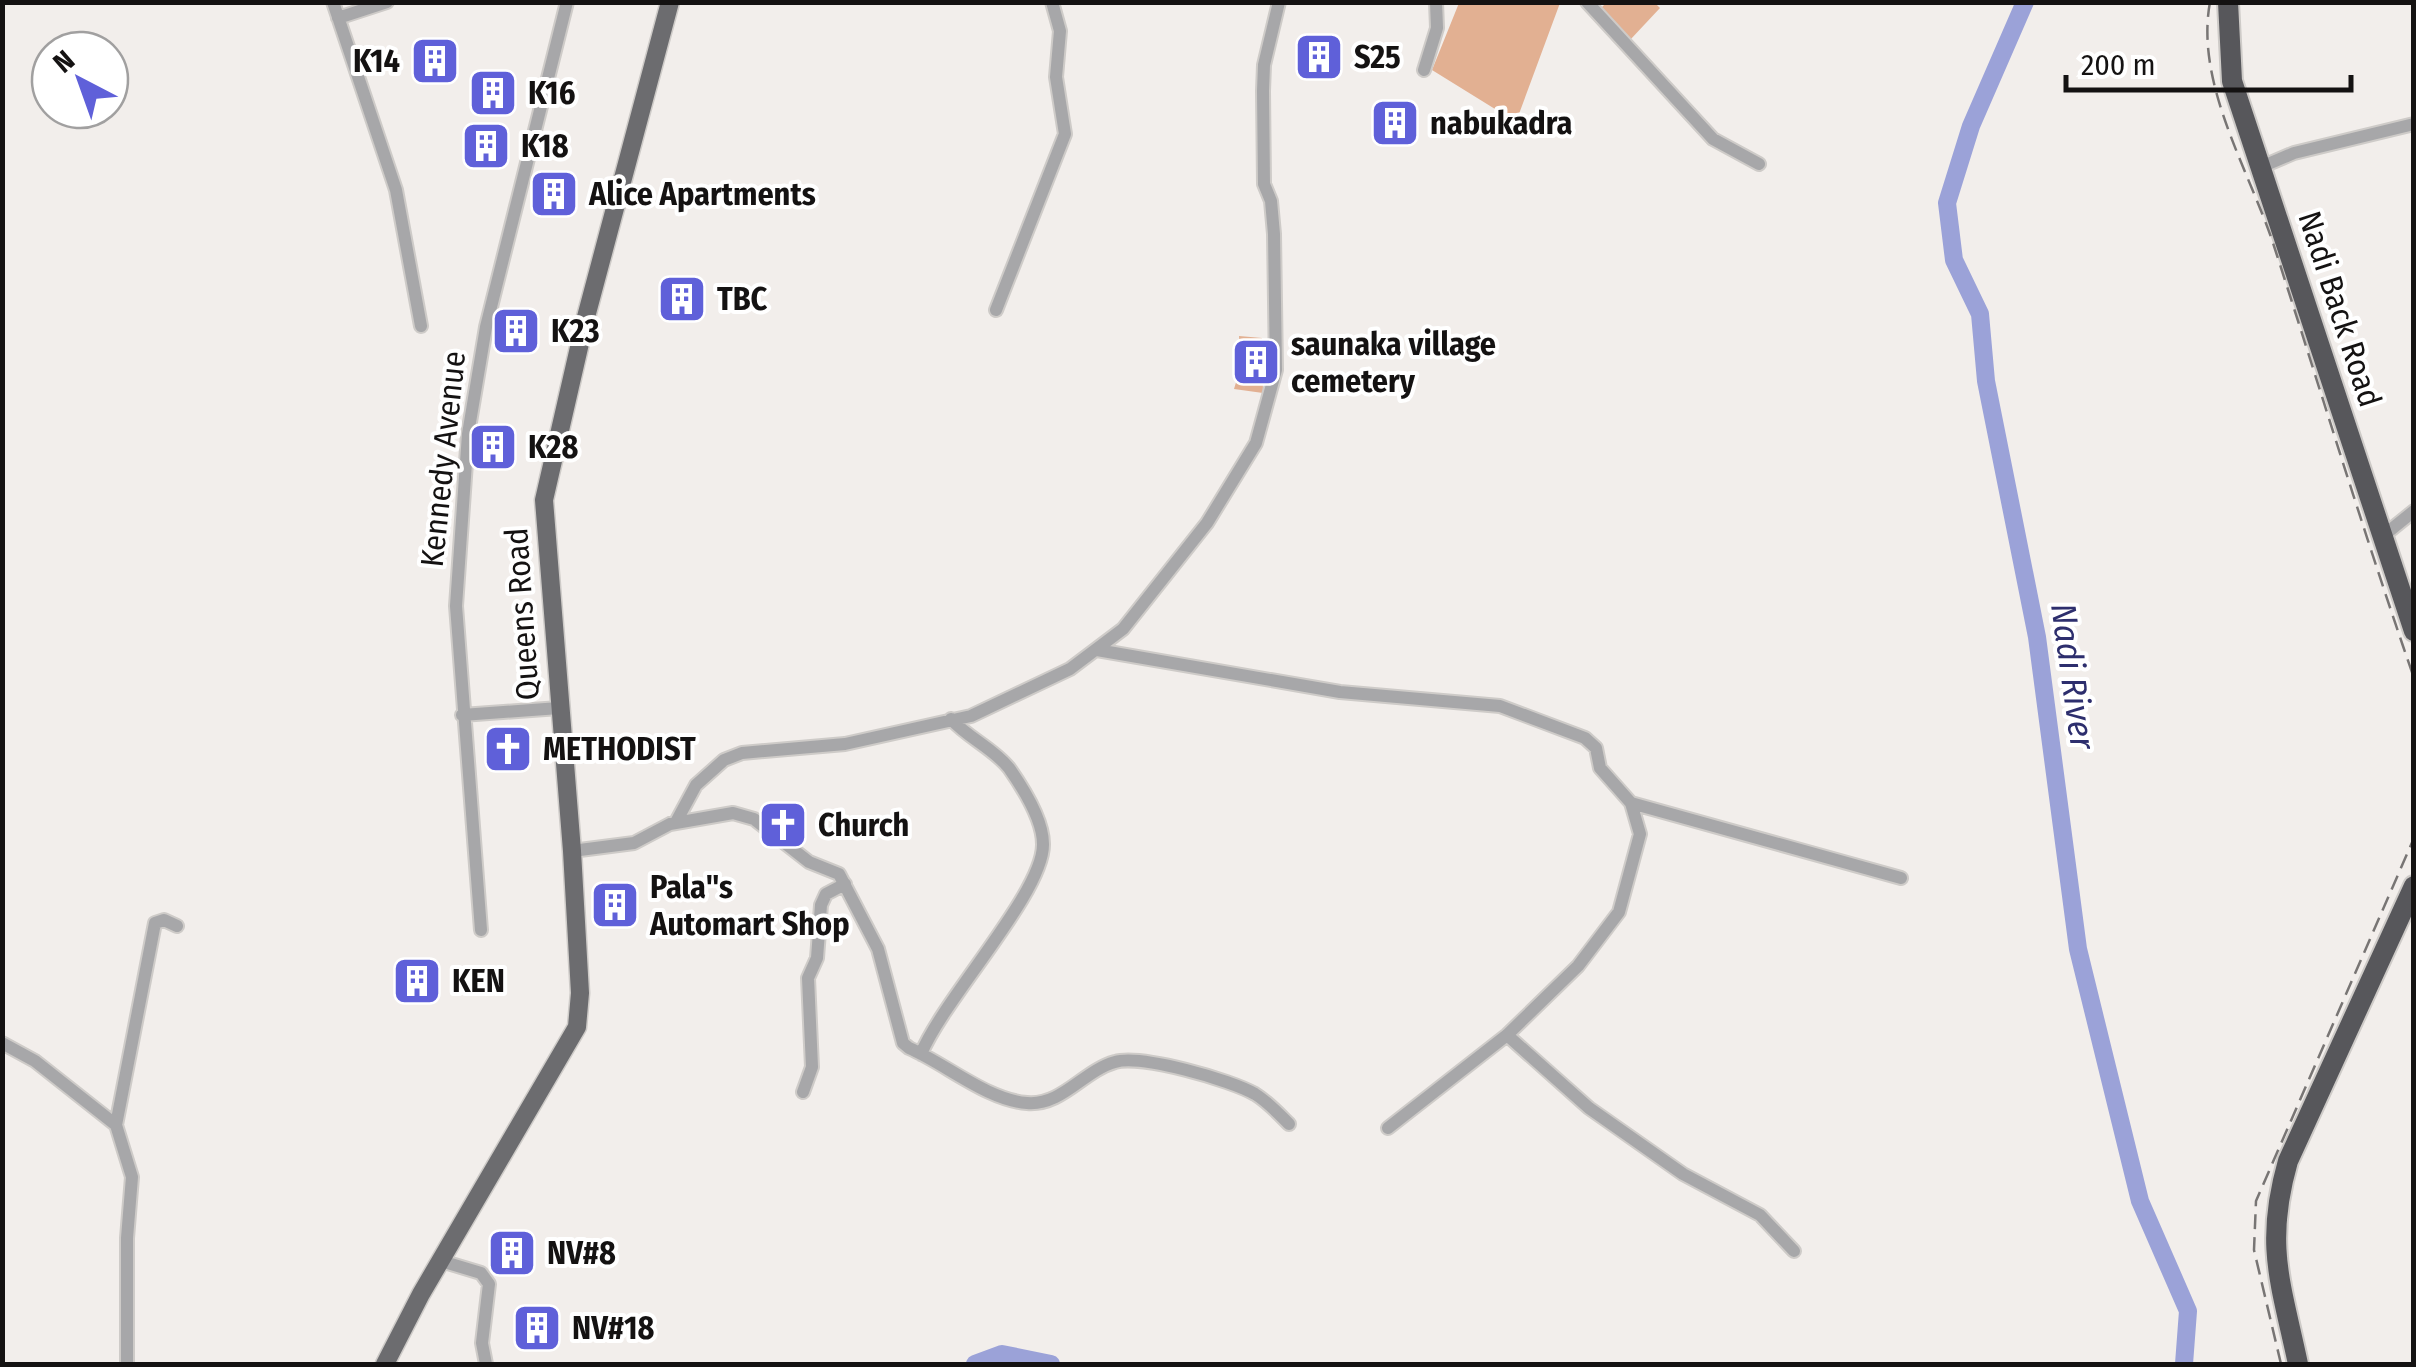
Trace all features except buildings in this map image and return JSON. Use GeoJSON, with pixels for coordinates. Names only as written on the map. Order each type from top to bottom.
{"type":"FeatureCollection","features":[{"type":"Feature","properties":{"kind":"highway","name":"Nadi Back Road"},"geometry":{"type":"LineString","coordinates":[[2228,2],[2232,81],[2413,627]]}},
{"type":"Feature","properties":{"kind":"highway"},"geometry":{"type":"LineString","coordinates":[[2298,1364],[2273,1244],[2278,1198],[2288,1162],[2414,886]]}},
{"type":"Feature","properties":{"kind":"main road","name":"Queens Road"},"geometry":{"type":"LineString","coordinates":[[385,1364],[577,1027],[580,993],[545,526],[547,478],[670,2]]}},
{"type":"Feature","properties":{"kind":"street"},"geometry":{"type":"LineString","coordinates":[[333,2],[396,190],[421,326]]}},
{"type":"Feature","properties":{"kind":"street"},"geometry":{"type":"LineString","coordinates":[[338,18],[387,2]]}},
{"type":"Feature","properties":{"kind":"street","name":"Kennedy Avenue"},"geometry":{"type":"LineString","coordinates":[[480,930],[456,606],[475,377],[567,2]]}},
{"type":"Feature","properties":{"kind":"street"},"geometry":{"type":"LineString","coordinates":[[996,310],[1065,134],[1056,77],[1060,31],[1052,2]]}},
{"type":"Feature","properties":{"kind":"street"},"geometry":{"type":"LineString","coordinates":[[676,822],[696,785],[724,760],[742,753],[845,744],[971,716],[1070,669],[1123,630],[1207,522],[1256,443],[1269,401],[1278,340],[1274,234],[1271,201],[1264,184],[1263,91],[1279,2]]}},
{"type":"Feature","properties":{"kind":"street"},"geometry":{"type":"LineString","coordinates":[[1424,70],[1437,28],[1436,2]]}},
{"type":"Feature","properties":{"kind":"street"},"geometry":{"type":"LineString","coordinates":[[1587,2],[1712,139],[1759,164]]}},
{"type":"Feature","properties":{"kind":"street"},"geometry":{"type":"LineString","coordinates":[[2261,167],[2294,153],[2414,124]]}},
{"type":"Feature","properties":{"kind":"street"},"geometry":{"type":"LineString","coordinates":[[2384,536],[2414,512]]}},
{"type":"Feature","properties":{"kind":"street"},"geometry":{"type":"LineString","coordinates":[[1097,650],[1340,692],[1500,706],[1584,738],[1596,748],[1600,768],[1631,803],[1640,834],[1619,912],[1578,966],[1508,1035],[1388,1128]]}},
{"type":"Feature","properties":{"kind":"street"},"geometry":{"type":"LineString","coordinates":[[462,715],[558,708]]}},
{"type":"Feature","properties":{"kind":"street"},"geometry":{"type":"LineString","coordinates":[[921,1054],[952,994],[1024,897],[1044,842],[1032,808],[1005,764],[951,719]]}},
{"type":"Feature","properties":{"kind":"street"},"geometry":{"type":"LineString","coordinates":[[1631,803],[1902,878]]}},
{"type":"Feature","properties":{"kind":"street"},"geometry":{"type":"LineString","coordinates":[[572,851],[634,843],[676,822],[720,813],[744,814],[810,862],[839,874],[878,948],[903,1043],[921,1054],[1006,1098],[1029,1103],[1055,1098],[1114,1062],[1136,1060],[1241,1088],[1265,1101],[1289,1124]]}},
{"type":"Feature","properties":{"kind":"street"},"geometry":{"type":"LineString","coordinates":[[803,1092],[812,1067],[808,978],[817,958],[821,904],[826,894],[845,884]]}},
{"type":"Feature","properties":{"kind":"street"},"geometry":{"type":"LineString","coordinates":[[126,1364],[127,1238],[132,1177],[116,1125],[155,923],[164,920],[177,926]]}},
{"type":"Feature","properties":{"kind":"street"},"geometry":{"type":"LineString","coordinates":[[1508,1035],[1589,1108],[1683,1174],[1760,1215],[1794,1250]]}},
{"type":"Feature","properties":{"kind":"street"},"geometry":{"type":"LineString","coordinates":[[2,1043],[34,1061],[116,1125]]}},
{"type":"Feature","properties":{"kind":"street"},"geometry":{"type":"LineString","coordinates":[[441,1261],[481,1273],[488,1284],[482,1343],[486,1364]]}},
{"type":"Feature","properties":{"kind":"shaded area"},"geometry":{"type":"Polygon","coordinates":[[[1607,2],[1655,3],[1660,8],[1630,40],[1600,9],[1607,2]]]}},
{"type":"Feature","properties":{"kind":"shaded area"},"geometry":{"type":"Polygon","coordinates":[[[1459,3],[1560,3],[1516,122],[1432,70],[1459,3]]]}},
{"type":"Feature","properties":{"kind":"shaded area","name":"saunaka village cemetery"},"geometry":{"type":"Polygon","coordinates":[[[1239,336],[1262,338],[1263,393],[1234,389],[1241,366],[1239,336]]]}},
{"type":"Feature","properties":{"kind":"waterway","name":"Nadi River"},"geometry":{"type":"LineString","coordinates":[[2025,2],[1971,126],[1947,203],[1954,260],[1980,314],[1986,381],[2037,637],[2078,949],[2140,1201],[2188,1311],[2184,1364]]}},
{"type":"Feature","properties":{"kind":"waterway","name":"Nadi River"},"geometry":{"type":"LineString","coordinates":[[975,1364],[1002,1354],[1051,1364]]}},
{"type":"Feature","properties":{"kind":"railway"},"geometry":{"type":"LineString","coordinates":[[2210,2],[2210,63],[2226,125],[2273,243],[2414,678]]}},
{"type":"Feature","properties":{"kind":"railway"},"geometry":{"type":"LineString","coordinates":[[2281,1364],[2254,1250],[2256,1201],[2414,838]]}},
{"type":"Feature","properties":{"kind":"place","name":"S25"},"geometry":{"type":"Point","coordinates":[1319,57]}},
{"type":"Feature","properties":{"kind":"place","name":"K14"},"geometry":{"type":"Point","coordinates":[435,61]}},
{"type":"Feature","properties":{"kind":"place","name":"K16"},"geometry":{"type":"Point","coordinates":[493,93]}},
{"type":"Feature","properties":{"kind":"place","name":"nabukadra"},"geometry":{"type":"Point","coordinates":[1395,123]}},
{"type":"Feature","properties":{"kind":"place","name":"K18"},"geometry":{"type":"Point","coordinates":[486,146]}},
{"type":"Feature","properties":{"kind":"place","name":"Alice Apartments"},"geometry":{"type":"Point","coordinates":[554,194]}},
{"type":"Feature","properties":{"kind":"place","name":"TBC"},"geometry":{"type":"Point","coordinates":[682,299]}},
{"type":"Feature","properties":{"kind":"place","name":"K23"},"geometry":{"type":"Point","coordinates":[516,331]}},
{"type":"Feature","properties":{"kind":"place","name":"saunaka village cemetery"},"geometry":{"type":"Point","coordinates":[1256,362]}},
{"type":"Feature","properties":{"kind":"place","name":"K28"},"geometry":{"type":"Point","coordinates":[493,447]}},
{"type":"Feature","properties":{"kind":"place","name":"METHODIST"},"geometry":{"type":"Point","coordinates":[508,749]}},
{"type":"Feature","properties":{"kind":"place","name":"Church"},"geometry":{"type":"Point","coordinates":[783,825]}},
{"type":"Feature","properties":{"kind":"place","name":"Pala\"s Automart Shop"},"geometry":{"type":"Point","coordinates":[615,905]}},
{"type":"Feature","properties":{"kind":"place","name":"KEN"},"geometry":{"type":"Point","coordinates":[417,981]}},
{"type":"Feature","properties":{"kind":"place","name":"NV#8"},"geometry":{"type":"Point","coordinates":[512,1253]}},
{"type":"Feature","properties":{"kind":"place","name":"NV#18"},"geometry":{"type":"Point","coordinates":[537,1328]}}]}
